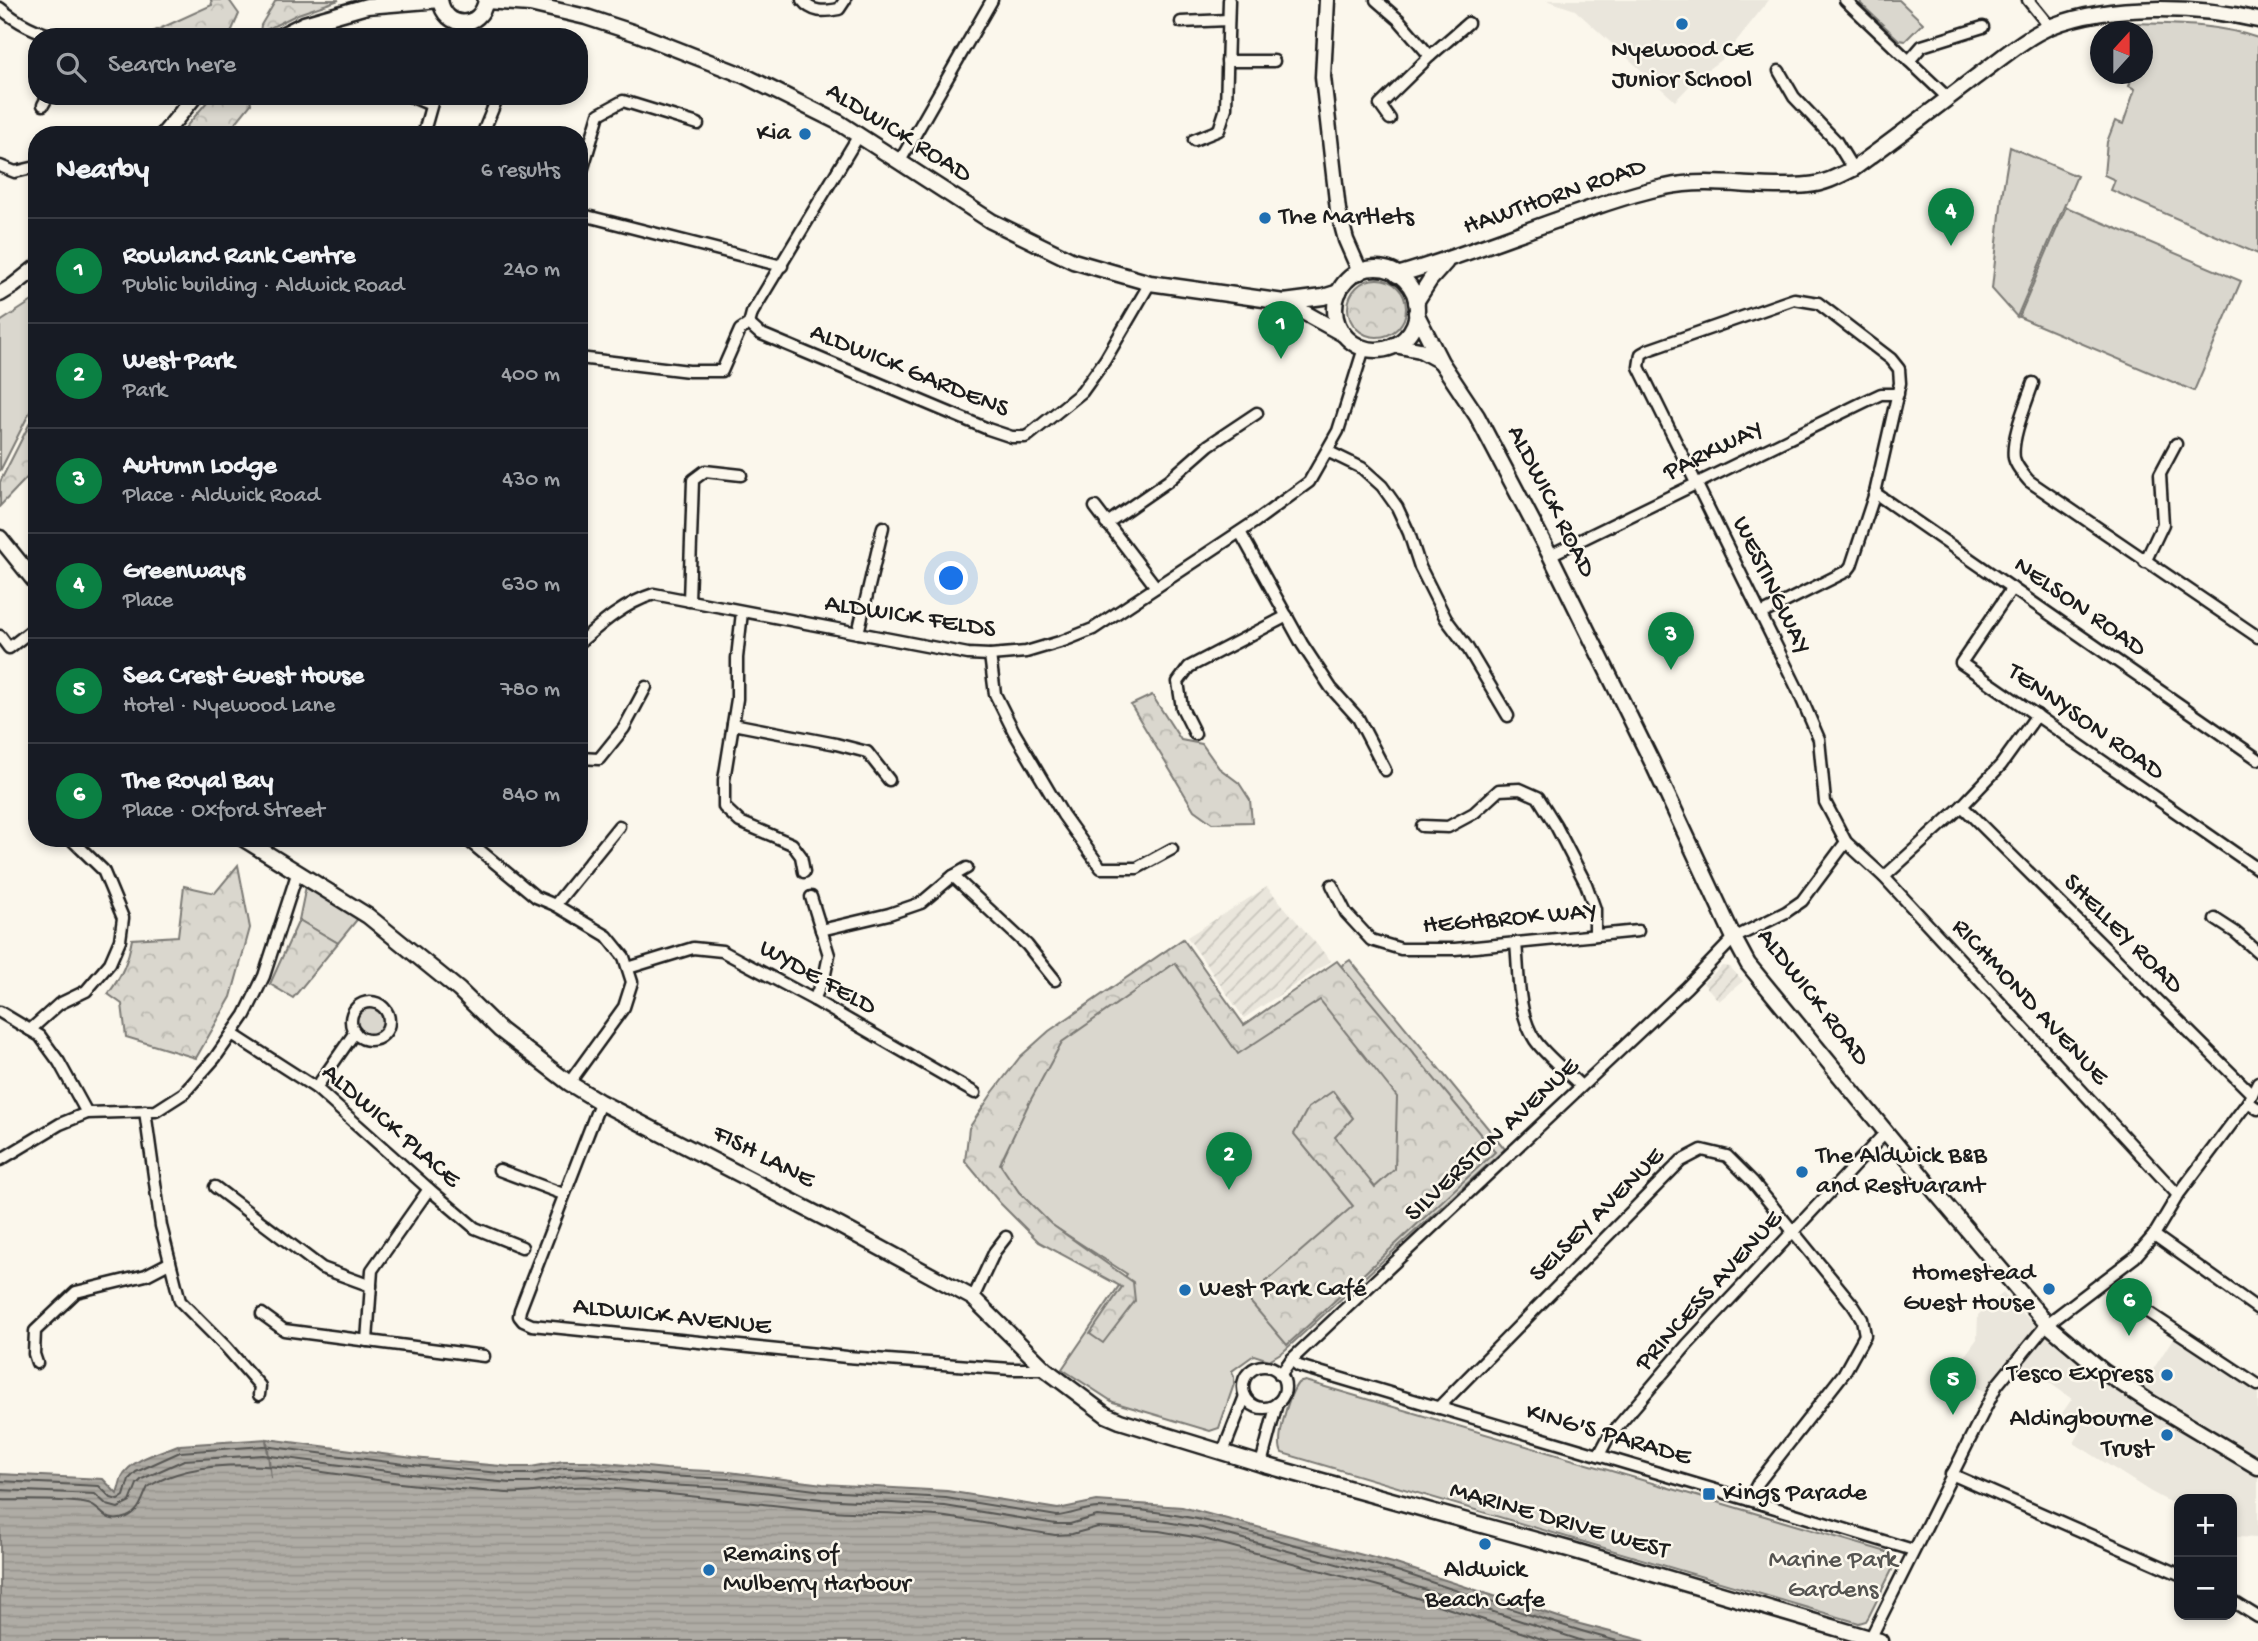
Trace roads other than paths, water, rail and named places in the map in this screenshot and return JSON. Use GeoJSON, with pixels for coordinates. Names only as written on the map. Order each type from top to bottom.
{"type":"FeatureCollection","features":[{"type":"Feature","properties":{"kind":"street"},"geometry":{"type":"LineString","coordinates":[[295,28],[367,6],[440,0],[445,14],[459,28]]}},
{"type":"Feature","properties":{"kind":"street"},"geometry":{"type":"LineString","coordinates":[[464,28],[482,13],[486,0]]}},
{"type":"Feature","properties":{"kind":"street","name":"ALDWICK ROAD"},"geometry":{"type":"LineString","coordinates":[[486,0],[530,4],[586,17],[638,34],[745,76],[838,122],[981,215],[1073,261],[1150,282],[1284,302]]}},
{"type":"Feature","properties":{"kind":"street"},"geometry":{"type":"LineString","coordinates":[[802,0],[815,11],[828,12],[839,9],[845,0]]}},
{"type":"Feature","properties":{"kind":"street"},"geometry":{"type":"LineString","coordinates":[[900,161],[992,0]]}},
{"type":"Feature","properties":{"kind":"street"},"geometry":{"type":"LineString","coordinates":[[1194,140],[1219,130],[1226,108],[1229,0]]}},
{"type":"Feature","properties":{"kind":"street"},"geometry":{"type":"LineString","coordinates":[[1327,0],[1323,77],[1338,210],[1346,240],[1360,272]]}},
{"type":"Feature","properties":{"kind":"street"},"geometry":{"type":"LineString","coordinates":[[1376,0],[1399,20],[1430,56]]}},
{"type":"Feature","properties":{"kind":"street"},"geometry":{"type":"LineString","coordinates":[[1845,0],[1948,98]]}},
{"type":"Feature","properties":{"kind":"street"},"geometry":{"type":"LineString","coordinates":[[2028,0],[2050,27]]}},
{"type":"Feature","properties":{"kind":"street"},"geometry":{"type":"LineString","coordinates":[[0,8],[17,22],[31,28]]}},
{"type":"Feature","properties":{"kind":"street","name":"HAWTHORN ROAD"},"geometry":{"type":"LineString","coordinates":[[1397,275],[1447,261],[1555,221],[1666,186],[1700,182],[1811,185],[1830,179],[1853,169],[2015,48],[2050,27],[2088,16],[2149,10],[2191,10],[2258,20]]}},
{"type":"Feature","properties":{"kind":"street"},"geometry":{"type":"LineString","coordinates":[[1181,22],[1228,20]]}},
{"type":"Feature","properties":{"kind":"street"},"geometry":{"type":"LineString","coordinates":[[1390,119],[1380,105],[1468,23]]}},
{"type":"Feature","properties":{"kind":"street"},"geometry":{"type":"LineString","coordinates":[[1909,61],[1922,46],[1983,27]]}},
{"type":"Feature","properties":{"kind":"street"},"geometry":{"type":"LineString","coordinates":[[1227,61],[1274,61]]}},
{"type":"Feature","properties":{"kind":"street"},"geometry":{"type":"LineString","coordinates":[[1779,72],[1794,97],[1836,141],[1853,169]]}},
{"type":"Feature","properties":{"kind":"street"},"geometry":{"type":"LineString","coordinates":[[588,151],[599,114],[623,101],[698,124]]}},
{"type":"Feature","properties":{"kind":"street"},"geometry":{"type":"LineString","coordinates":[[170,126],[188,105]]}},
{"type":"Feature","properties":{"kind":"street"},"geometry":{"type":"LineString","coordinates":[[426,126],[432,105]]}},
{"type":"Feature","properties":{"kind":"street"},"geometry":{"type":"LineString","coordinates":[[486,126],[494,105]]}},
{"type":"Feature","properties":{"kind":"street"},"geometry":{"type":"LineString","coordinates":[[588,359],[689,371],[722,370],[740,330],[749,324],[752,313],[859,135]]}},
{"type":"Feature","properties":{"kind":"street"},"geometry":{"type":"LineString","coordinates":[[0,166],[15,172],[28,169]]}},
{"type":"Feature","properties":{"kind":"street"},"geometry":{"type":"LineString","coordinates":[[588,216],[782,266]]}},
{"type":"Feature","properties":{"kind":"street"},"geometry":{"type":"LineString","coordinates":[[1284,302],[1343,334],[1352,343],[1377,350],[1394,345],[1409,333],[1416,308],[1430,280],[1447,261]]}},
{"type":"Feature","properties":{"kind":"street"},"geometry":{"type":"LineString","coordinates":[[1343,334],[1335,310],[1339,292],[1350,278],[1360,272],[1373,269],[1397,275],[1407,283],[1416,308]]}},
{"type":"Feature","properties":{"kind":"street"},"geometry":{"type":"LineString","coordinates":[[0,294],[28,274]]}},
{"type":"Feature","properties":{"kind":"street","name":"ALDWICK GARDENS"},"geometry":{"type":"LineString","coordinates":[[749,324],[759,332],[920,402],[988,429],[1020,438],[1029,435],[1082,391],[1105,360],[1150,282]]}},
{"type":"Feature","properties":{"kind":"street"},"geometry":{"type":"LineString","coordinates":[[1284,302],[1339,292]]}},
{"type":"Feature","properties":{"kind":"street","name":"WESTINGWAY"},"geometry":{"type":"LineString","coordinates":[[1846,842],[1825,802],[1819,739],[1761,614],[1639,367],[1642,354],[1794,299],[1805,299],[1818,303],[1891,359],[1899,369],[1898,394]]}},
{"type":"Feature","properties":{"kind":"street","name":"ALDWICK ROAD"},"geometry":{"type":"LineString","coordinates":[[1416,308],[1441,362],[1477,416],[1550,555],[1748,964],[2047,1324],[2104,1372],[2151,1403],[2256,1463]]}},
{"type":"Feature","properties":{"kind":"street"},"geometry":{"type":"LineString","coordinates":[[1394,345],[1420,350],[1441,362]]}},
{"type":"Feature","properties":{"kind":"street","name":"ALDWICK FELDS"},"geometry":{"type":"LineString","coordinates":[[588,635],[637,599],[654,594],[968,653],[990,655],[1026,652],[1063,642],[1093,629],[1240,532],[1309,482],[1338,431],[1364,348]]}},
{"type":"Feature","properties":{"kind":"street"},"geometry":{"type":"LineString","coordinates":[[2032,383],[2015,445],[2014,460],[2029,481],[2258,637]]}},
{"type":"Feature","properties":{"kind":"street","name":"PARKWAY"},"geometry":{"type":"LineString","coordinates":[[1550,555],[1881,394],[1898,394]]}},
{"type":"Feature","properties":{"kind":"street"},"geometry":{"type":"LineString","coordinates":[[1761,614],[1847,571],[1875,493],[1898,394]]}},
{"type":"Feature","properties":{"kind":"street"},"geometry":{"type":"LineString","coordinates":[[1107,524],[1168,481],[1209,445],[1257,413]]}},
{"type":"Feature","properties":{"kind":"street"},"geometry":{"type":"LineString","coordinates":[[2146,562],[2163,524],[2160,474],[2176,443]]}},
{"type":"Feature","properties":{"kind":"street"},"geometry":{"type":"LineString","coordinates":[[1327,451],[1362,468],[1382,486],[1397,506],[1420,567],[1446,619],[1467,647],[1508,716]]}},
{"type":"Feature","properties":{"kind":"street"},"geometry":{"type":"LineString","coordinates":[[690,601],[693,480],[705,471],[741,475]]}},
{"type":"Feature","properties":{"kind":"street","name":"NELSON ROAD"},"geometry":{"type":"LineString","coordinates":[[1875,493],[2258,759]]}},
{"type":"Feature","properties":{"kind":"street"},"geometry":{"type":"LineString","coordinates":[[1095,507],[1156,587]]}},
{"type":"Feature","properties":{"kind":"street"},"geometry":{"type":"LineString","coordinates":[[858,633],[883,527]]}},
{"type":"Feature","properties":{"kind":"street"},"geometry":{"type":"LineString","coordinates":[[1240,532],[1302,645],[1331,688],[1358,718],[1385,769]]}},
{"type":"Feature","properties":{"kind":"street"},"geometry":{"type":"LineString","coordinates":[[0,537],[28,573]]}},
{"type":"Feature","properties":{"kind":"street","name":"TENNYSON ROAD"},"geometry":{"type":"LineString","coordinates":[[2012,588],[1962,663],[2258,869]]}},
{"type":"Feature","properties":{"kind":"street"},"geometry":{"type":"LineString","coordinates":[[742,612],[737,658],[737,699],[724,780],[724,807],[740,822],[792,845],[801,856],[804,872]]}},
{"type":"Feature","properties":{"kind":"street"},"geometry":{"type":"LineString","coordinates":[[1195,734],[1182,708],[1178,681],[1189,667],[1287,616]]}},
{"type":"Feature","properties":{"kind":"street"},"geometry":{"type":"LineString","coordinates":[[0,636],[9,648],[28,633]]}},
{"type":"Feature","properties":{"kind":"street"},"geometry":{"type":"LineString","coordinates":[[990,655],[995,694],[1014,732],[1063,815],[1101,867],[1137,869],[1172,849]]}},
{"type":"Feature","properties":{"kind":"street"},"geometry":{"type":"LineString","coordinates":[[588,758],[599,759],[624,728],[646,687]]}},
{"type":"Feature","properties":{"kind":"street"},"geometry":{"type":"LineString","coordinates":[[1884,877],[1962,806],[2001,765],[2036,716]]}},
{"type":"Feature","properties":{"kind":"street"},"geometry":{"type":"LineString","coordinates":[[733,724],[867,752],[889,780]]}},
{"type":"Feature","properties":{"kind":"street"},"geometry":{"type":"LineString","coordinates":[[1422,826],[1448,827],[1474,813],[1499,790],[1520,789],[1538,797],[1586,884],[1595,909],[1595,935]]}},
{"type":"Feature","properties":{"kind":"street","name":"SHELLEY ROAD"},"geometry":{"type":"LineString","coordinates":[[1962,806],[2258,1109]]}},
{"type":"Feature","properties":{"kind":"street"},"geometry":{"type":"LineString","coordinates":[[555,905],[619,826]]}},
{"type":"Feature","properties":{"kind":"street","name":"SILVERSTON AVENUE"},"geometry":{"type":"LineString","coordinates":[[1280,1375],[1291,1360],[1581,1087],[1734,938],[1802,901],[1846,842]]}},
{"type":"Feature","properties":{"kind":"street","name":"RICHMOND AVENUE"},"geometry":{"type":"LineString","coordinates":[[1846,842],[1884,877],[2178,1195]]}},
{"type":"Feature","properties":{"kind":"street"},"geometry":{"type":"LineString","coordinates":[[30,1030],[59,1004],[86,990],[110,963],[120,940],[123,918],[103,870],[79,847]]}},
{"type":"Feature","properties":{"kind":"street","name":"FISH LANE"},"geometry":{"type":"LineString","coordinates":[[257,847],[368,916],[439,973],[500,1030],[569,1083],[600,1102],[828,1219],[973,1298],[1045,1369],[1106,1415],[1223,1452]]}},
{"type":"Feature","properties":{"kind":"street"},"geometry":{"type":"LineString","coordinates":[[476,847],[537,897],[607,936],[624,957],[632,982],[624,1007],[569,1083]]}},
{"type":"Feature","properties":{"kind":"street"},"geometry":{"type":"LineString","coordinates":[[821,930],[889,914],[921,903],[953,876],[967,868]]}},
{"type":"Feature","properties":{"kind":"street"},"geometry":{"type":"LineString","coordinates":[[0,1160],[60,1124],[87,1113],[156,1111],[184,1093],[215,1058],[245,1015],[264,976],[298,871]]}},
{"type":"Feature","properties":{"kind":"street"},"geometry":{"type":"LineString","coordinates":[[953,876],[1027,945],[1055,980]]}},
{"type":"Feature","properties":{"kind":"street","name":"HEGHBROK WAY"},"geometry":{"type":"LineString","coordinates":[[1332,886],[1346,913],[1371,940],[1401,949],[1455,949],[1638,931]]}},
{"type":"Feature","properties":{"kind":"street"},"geometry":{"type":"LineString","coordinates":[[811,897],[829,955],[825,974],[814,1000]]}},
{"type":"Feature","properties":{"kind":"street"},"geometry":{"type":"LineString","coordinates":[[2215,919],[2258,952]]}},
{"type":"Feature","properties":{"kind":"street"},"geometry":{"type":"LineString","coordinates":[[1516,943],[1523,1010],[1528,1025],[1535,1040],[1581,1087]]}},
{"type":"Feature","properties":{"kind":"street","name":"WYDE FELD"},"geometry":{"type":"LineString","coordinates":[[628,968],[693,948],[722,951],[814,1000],[975,1093]]}},
{"type":"Feature","properties":{"kind":"street"},"geometry":{"type":"LineString","coordinates":[[378,1003],[387,1011],[390,1017],[387,1030],[378,1038],[365,1039],[355,1032],[351,1020],[355,1008],[360,1004],[378,1003]]}},
{"type":"Feature","properties":{"kind":"street"},"geometry":{"type":"LineString","coordinates":[[0,1012],[40,1036],[59,1062],[87,1113]]}},
{"type":"Feature","properties":{"kind":"street"},"geometry":{"type":"LineString","coordinates":[[316,1088],[355,1032]]}},
{"type":"Feature","properties":{"kind":"street","name":"ALDWICK PLACE"},"geometry":{"type":"LineString","coordinates":[[232,1034],[316,1088],[475,1228],[522,1247]]}},
{"type":"Feature","properties":{"kind":"street"},"geometry":{"type":"LineString","coordinates":[[1875,1640],[1913,1550],[1997,1385],[2047,1324],[2135,1257],[2154,1235],[2178,1195],[2250,1098],[2258,1082]]}},
{"type":"Feature","properties":{"kind":"street","name":"ALDWICK AVENUE"},"geometry":{"type":"LineString","coordinates":[[598,1108],[520,1310],[519,1316],[523,1321],[532,1325],[847,1357],[1045,1369]]}},
{"type":"Feature","properties":{"kind":"street"},"geometry":{"type":"LineString","coordinates":[[145,1111],[161,1226],[180,1301],[260,1386],[258,1395]]}},
{"type":"Feature","properties":{"kind":"street","name":"PRINCESS AVENUE"},"geometry":{"type":"LineString","coordinates":[[1599,1455],[1608,1438],[1687,1345],[1886,1132]]}},
{"type":"Feature","properties":{"kind":"street","name":"SELSEY AVENUE"},"geometry":{"type":"LineString","coordinates":[[1438,1408],[1681,1161],[1702,1150],[1727,1156],[1752,1181],[1853,1305],[1862,1319],[1865,1335],[1844,1373],[1758,1483],[1749,1500]]}},
{"type":"Feature","properties":{"kind":"street"},"geometry":{"type":"LineString","coordinates":[[499,1170],[564,1194]]}},
{"type":"Feature","properties":{"kind":"street"},"geometry":{"type":"LineString","coordinates":[[215,1187],[322,1268],[371,1286]]}},
{"type":"Feature","properties":{"kind":"street"},"geometry":{"type":"LineString","coordinates":[[367,1341],[372,1270],[429,1189]]}},
{"type":"Feature","properties":{"kind":"street"},"geometry":{"type":"LineString","coordinates":[[2154,1235],[2258,1309]]}},
{"type":"Feature","properties":{"kind":"street"},"geometry":{"type":"LineString","coordinates":[[973,1298],[995,1251],[1006,1237]]}},
{"type":"Feature","properties":{"kind":"street"},"geometry":{"type":"LineString","coordinates":[[37,1363],[34,1354],[35,1331],[76,1292],[146,1275],[169,1263]]}},
{"type":"Feature","properties":{"kind":"street"},"geometry":{"type":"LineString","coordinates":[[2125,1297],[2258,1385]]}},
{"type":"Feature","properties":{"kind":"street"},"geometry":{"type":"LineString","coordinates":[[261,1314],[284,1330],[484,1356]]}},
{"type":"Feature","properties":{"kind":"street","name":"KING'S PARADE"},"geometry":{"type":"LineString","coordinates":[[1291,1360],[1299,1366],[1913,1550]]}},
{"type":"Feature","properties":{"kind":"street"},"geometry":{"type":"LineString","coordinates":[[1269,1367],[1280,1375],[1284,1387],[1277,1403],[1259,1408],[1245,1396],[1245,1377],[1255,1368],[1269,1367]]}},
{"type":"Feature","properties":{"kind":"street"},"geometry":{"type":"LineString","coordinates":[[1223,1452],[1245,1396]]}},
{"type":"Feature","properties":{"kind":"street"},"geometry":{"type":"LineString","coordinates":[[1261,1464],[1277,1403]]}},
{"type":"Feature","properties":{"kind":"street","name":"MARINE DRIVE WEST"},"geometry":{"type":"LineString","coordinates":[[1223,1452],[1572,1550],[1875,1640]]}},
{"type":"Feature","properties":{"kind":"street"},"geometry":{"type":"LineString","coordinates":[[1951,1474],[2174,1572]]}},
{"type":"Feature","properties":{"kind":"street"},"geometry":{"type":"LineString","coordinates":[[2237,1604],[2258,1617]]}},
{"type":"Feature","properties":{"kind":"water"},"geometry":{"type":"Polygon","coordinates":[[[266,1439],[271,1478],[267,1439],[413,1458],[512,1467],[586,1461],[729,1472],[823,1484],[947,1491],[1058,1509],[1097,1501],[1182,1507],[1393,1563],[1580,1624],[1645,1641],[0,1641],[0,1474],[103,1479],[117,1494],[122,1477],[132,1465],[178,1445],[266,1439]]]}},
{"type":"Feature","properties":{"kind":"place","name":"Nyewood CE Junior School"},"geometry":{"type":"Point","coordinates":[1682,24]}},
{"type":"Feature","properties":{"kind":"place","name":"Kia"},"geometry":{"type":"Point","coordinates":[805,134]}},
{"type":"Feature","properties":{"kind":"place","name":"The Martlets"},"geometry":{"type":"Point","coordinates":[1265,218]}},
{"type":"Feature","properties":{"kind":"place","name":"Greenways"},"geometry":{"type":"Point","coordinates":[1951,246]}},
{"type":"Feature","properties":{"kind":"place","name":"Rowland Rank Centre"},"geometry":{"type":"Point","coordinates":[1281,359]}},
{"type":"Feature","properties":{"kind":"place","name":"Autumn Lodge"},"geometry":{"type":"Point","coordinates":[1671,670]}},
{"type":"Feature","properties":{"kind":"place","name":"The Aldwick B&B and Restuarant"},"geometry":{"type":"Point","coordinates":[1802,1172]}},
{"type":"Feature","properties":{"kind":"place","name":"West Park"},"geometry":{"type":"Point","coordinates":[1229,1190]}},
{"type":"Feature","properties":{"kind":"place","name":"Homestead Guest House"},"geometry":{"type":"Point","coordinates":[2049,1289]}},
{"type":"Feature","properties":{"kind":"place","name":"West Park Café"},"geometry":{"type":"Point","coordinates":[1185,1290]}},
{"type":"Feature","properties":{"kind":"place","name":"The Royal Bay"},"geometry":{"type":"Point","coordinates":[2129,1336]}},
{"type":"Feature","properties":{"kind":"place","name":"Tesco Express"},"geometry":{"type":"Point","coordinates":[2167,1375]}},
{"type":"Feature","properties":{"kind":"place","name":"Sea Crest Guest House"},"geometry":{"type":"Point","coordinates":[1953,1415]}},
{"type":"Feature","properties":{"kind":"place","name":"Aldingbourne Trust"},"geometry":{"type":"Point","coordinates":[2167,1435]}},
{"type":"Feature","properties":{"kind":"place","name":"Kings Parade"},"geometry":{"type":"Point","coordinates":[1709,1494]}},
{"type":"Feature","properties":{"kind":"place","name":"Aldwick Beach Cafe"},"geometry":{"type":"Point","coordinates":[1485,1544]}},
{"type":"Feature","properties":{"kind":"place","name":"Remains of Mulberry Harbour"},"geometry":{"type":"Point","coordinates":[709,1570]}},
{"type":"Feature","properties":{"kind":"park label","name":"Marine Park Gardens"},"geometry":{"type":"Point","coordinates":[1833,1576]}}]}
